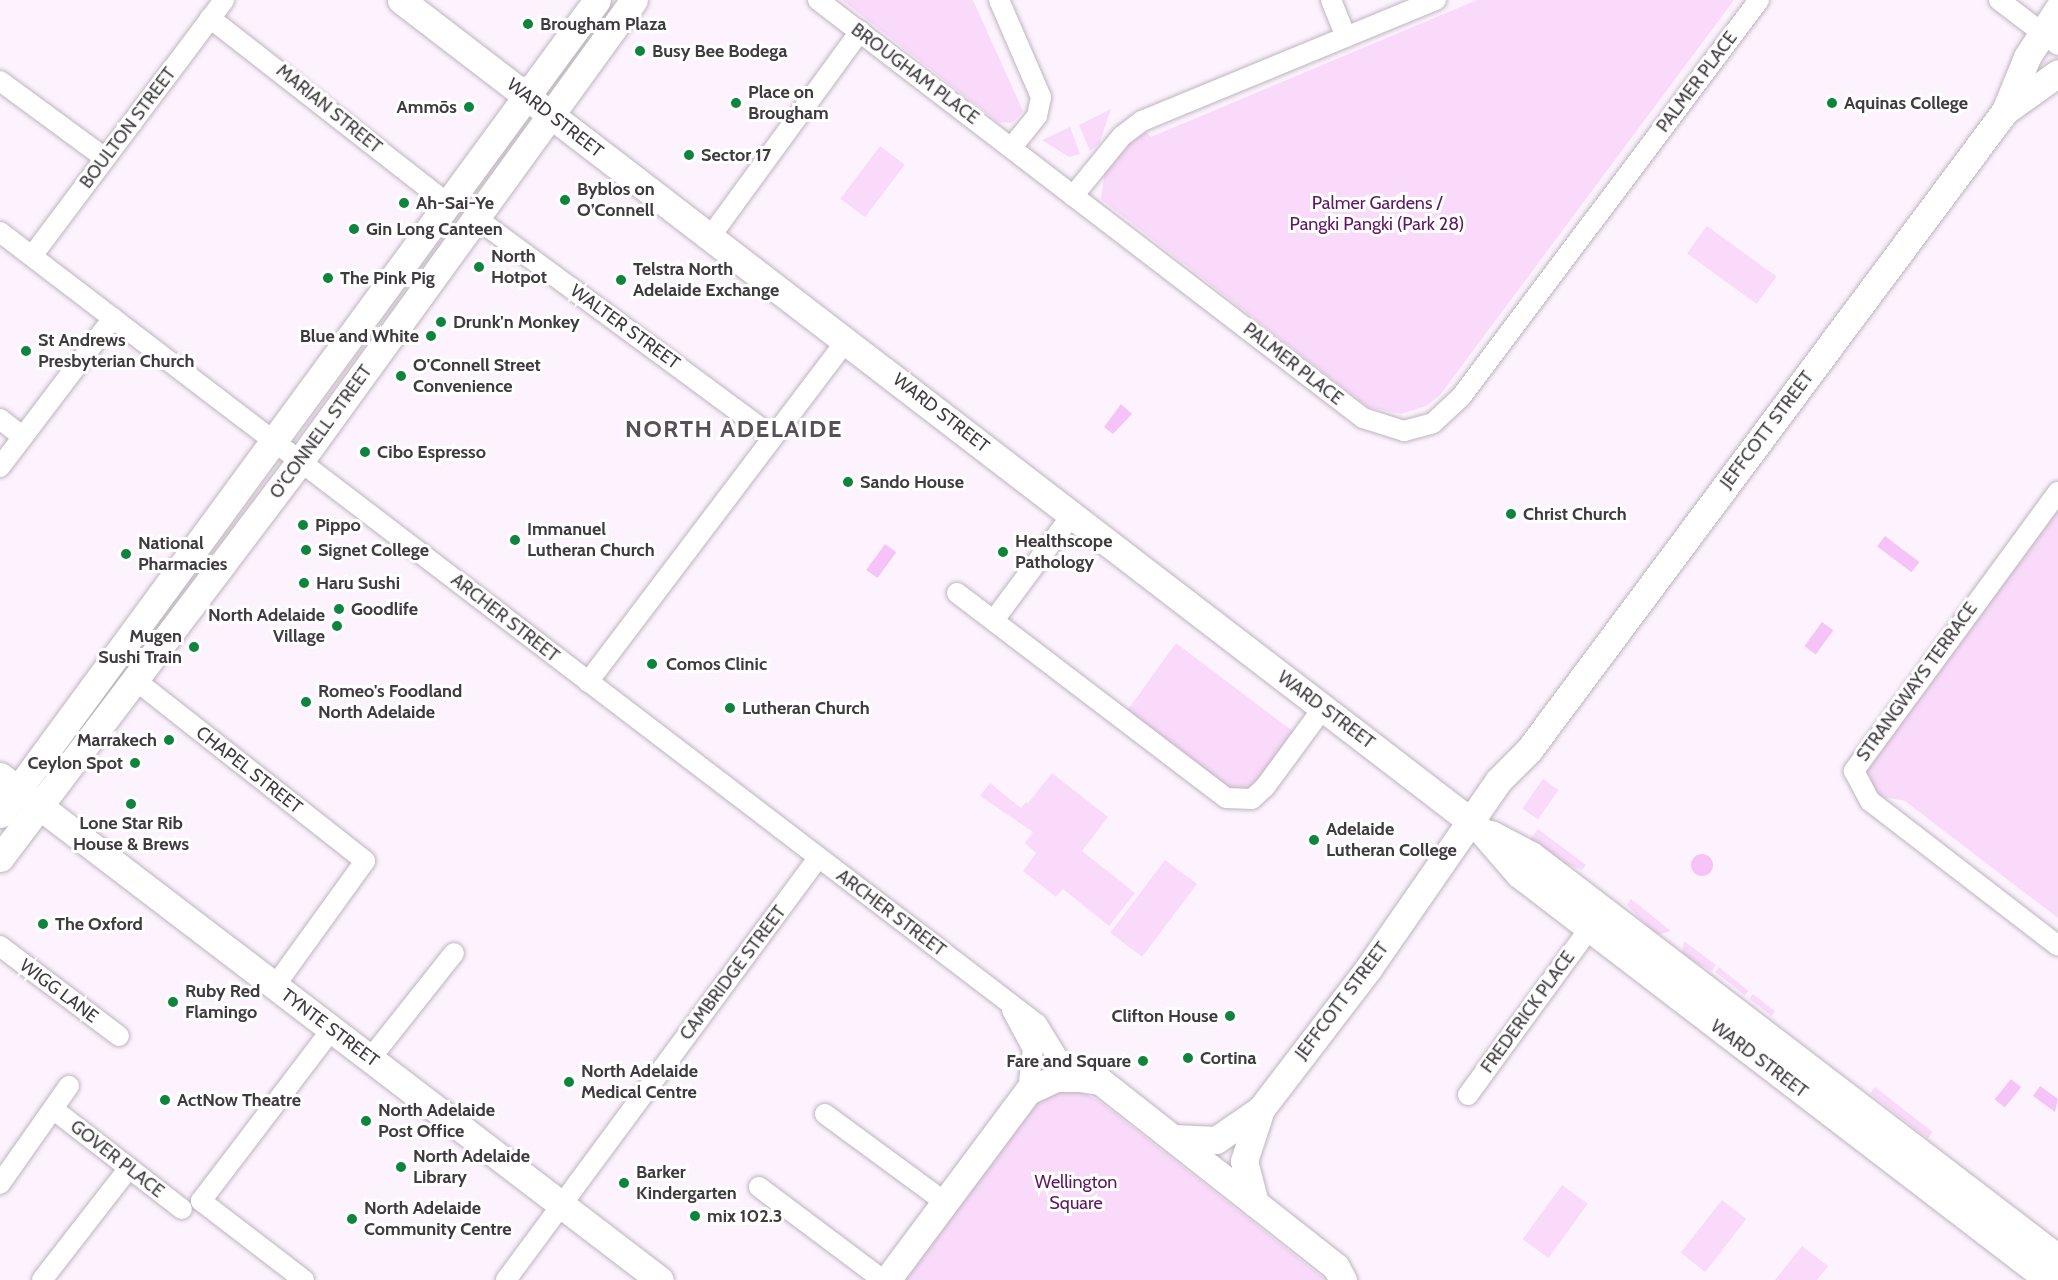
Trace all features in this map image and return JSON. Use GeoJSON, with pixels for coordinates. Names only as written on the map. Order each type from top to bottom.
{"type":"FeatureCollection","features":[{"type":"Feature","properties":{"kind":"main road","name":"WARD STREET"},"geometry":{"type":"LineString","coordinates":[[401,0],[846,339],[1475,825],[1532,855],[2058,1258]]}},
{"type":"Feature","properties":{"kind":"main road","name":"O'CONNELL STREET"},"geometry":{"type":"LineString","coordinates":[[0,814],[276,443],[525,95],[597,0]]}},
{"type":"Feature","properties":{"kind":"main road","name":"O'CONNELL STREET"},"geometry":{"type":"LineString","coordinates":[[0,858],[19,790],[134,679],[300,461],[634,0]]}},
{"type":"Feature","properties":{"kind":"main road","name":"JEFFCOTT STREET"},"geometry":{"type":"LineString","coordinates":[[1255,1203],[1244,1161],[1261,1109],[1422,891],[1475,825],[2005,111],[2050,39],[2058,9]]}},
{"type":"Feature","properties":{"kind":"main road","name":"JEFFCOTT STREET"},"geometry":{"type":"LineString","coordinates":[[2005,111],[2058,74]]}},
{"type":"Feature","properties":{"kind":"main road","name":"TYNTE STREET"},"geometry":{"type":"LineString","coordinates":[[19,790],[660,1280]]}},
{"type":"Feature","properties":{"kind":"main road","name":"WARD STREET"},"geometry":{"type":"LineString","coordinates":[[1475,825],[1519,874],[2049,1280]]}},
{"type":"Feature","properties":{"kind":"main road"},"geometry":{"type":"LineString","coordinates":[[885,1280],[1029,1091],[1056,1078],[1079,1078],[1100,1082],[1255,1203],[1347,1279]]}},
{"type":"Feature","properties":{"kind":"main road","name":"JEFFCOTT STREET"},"geometry":{"type":"LineString","coordinates":[[1173,1138],[1216,1140],[1261,1109]]}},
{"type":"Feature","properties":{"kind":"street","name":"BOULTON STREET"},"geometry":{"type":"LineString","coordinates":[[32,256],[224,0]]}},
{"type":"Feature","properties":{"kind":"street","name":"BROUGHAM PLACE"},"geometry":{"type":"LineString","coordinates":[[818,0],[1073,196]]}},
{"type":"Feature","properties":{"kind":"street"},"geometry":{"type":"LineString","coordinates":[[999,0],[1041,97],[1036,116],[1012,147]]}},
{"type":"Feature","properties":{"kind":"street"},"geometry":{"type":"LineString","coordinates":[[1330,0],[1346,37]]}},
{"type":"Feature","properties":{"kind":"street"},"geometry":{"type":"LineString","coordinates":[[1073,196],[1122,136],[1142,121],[1436,0]]}},
{"type":"Feature","properties":{"kind":"street","name":"PALMER PLACE"},"geometry":{"type":"LineString","coordinates":[[1073,196],[1363,418],[1392,430],[1417,430],[1461,398],[1759,0]]}},
{"type":"Feature","properties":{"kind":"street"},"geometry":{"type":"LineString","coordinates":[[1999,0],[2050,39]]}},
{"type":"Feature","properties":{"kind":"street","name":"MARIAN STREET"},"geometry":{"type":"LineString","coordinates":[[210,18],[447,203]]}},
{"type":"Feature","properties":{"kind":"street"},"geometry":{"type":"LineString","coordinates":[[710,237],[860,31]]}},
{"type":"Feature","properties":{"kind":"street"},"geometry":{"type":"LineString","coordinates":[[0,81],[105,158]]}},
{"type":"Feature","properties":{"kind":"street","name":"WALTER STREET"},"geometry":{"type":"LineString","coordinates":[[476,218],[773,437]]}},
{"type":"Feature","properties":{"kind":"street","name":"ARCHER STREET"},"geometry":{"type":"LineString","coordinates":[[0,232],[1037,1024],[1061,1063],[1079,1078]]}},
{"type":"Feature","properties":{"kind":"street"},"geometry":{"type":"LineString","coordinates":[[0,467],[113,318]]}},
{"type":"Feature","properties":{"kind":"street"},"geometry":{"type":"LineString","coordinates":[[588,682],[846,339]]}},
{"type":"Feature","properties":{"kind":"street"},"geometry":{"type":"LineString","coordinates":[[0,419],[23,437]]}},
{"type":"Feature","properties":{"kind":"street","name":"STRANGWAYS TERRACE"},"geometry":{"type":"LineString","coordinates":[[2058,492],[1854,771],[1870,801],[2058,946]]}},
{"type":"Feature","properties":{"kind":"street"},"geometry":{"type":"LineString","coordinates":[[994,620],[1072,515]]}},
{"type":"Feature","properties":{"kind":"street"},"geometry":{"type":"LineString","coordinates":[[957,593],[1226,798],[1240,802],[1265,788],[1323,708]]}},
{"type":"Feature","properties":{"kind":"street","name":"CHAPEL STREET"},"geometry":{"type":"LineString","coordinates":[[134,679],[365,861],[275,986]]}},
{"type":"Feature","properties":{"kind":"street","name":"CAMBRIDGE STREET"},"geometry":{"type":"LineString","coordinates":[[506,1280],[818,858]]}},
{"type":"Feature","properties":{"kind":"street","name":"FREDERICK PLACE"},"geometry":{"type":"LineString","coordinates":[[1468,1095],[1589,929]]}},
{"type":"Feature","properties":{"kind":"street","name":"WIGG LANE"},"geometry":{"type":"LineString","coordinates":[[0,946],[119,1036]]}},
{"type":"Feature","properties":{"kind":"street"},"geometry":{"type":"LineString","coordinates":[[370,1059],[454,953]]}},
{"type":"Feature","properties":{"kind":"street","name":"ARCHER STREET"},"geometry":{"type":"LineString","coordinates":[[1009,1004],[1033,1049],[1029,1091]]}},
{"type":"Feature","properties":{"kind":"street"},"geometry":{"type":"LineString","coordinates":[[304,1280],[201,1201],[332,1029]]}},
{"type":"Feature","properties":{"kind":"street","name":"GOVER PLACE"},"geometry":{"type":"LineString","coordinates":[[0,1184],[69,1086]]}},
{"type":"Feature","properties":{"kind":"street","name":"GOVER PLACE"},"geometry":{"type":"LineString","coordinates":[[53,1109],[182,1209]]}},
{"type":"Feature","properties":{"kind":"street"},"geometry":{"type":"LineString","coordinates":[[825,1114],[945,1202]]}},
{"type":"Feature","properties":{"kind":"street"},"geometry":{"type":"LineString","coordinates":[[42,1280],[129,1168]]}},
{"type":"Feature","properties":{"kind":"street"},"geometry":{"type":"LineString","coordinates":[[759,1187],[885,1280]]}},
{"type":"Feature","properties":{"kind":"green space"},"geometry":{"type":"Polygon","coordinates":[[[842,0],[973,0],[1023,111],[1012,123],[998,122],[842,0]]]}},
{"type":"Feature","properties":{"kind":"green space","name":"Palmer Gardens / Pangki Pangki (Park 28)"},"geometry":{"type":"Polygon","coordinates":[[[1477,0],[1734,0],[1440,395],[1426,406],[1401,414],[1368,407],[1101,199],[1105,171],[1128,139],[1146,132],[1151,137],[1477,0]]]}},
{"type":"Feature","properties":{"kind":"green space"},"geometry":{"type":"Polygon","coordinates":[[[1111,109],[1099,144],[1090,151],[1079,125],[1111,109]]]}},
{"type":"Feature","properties":{"kind":"green space"},"geometry":{"type":"Polygon","coordinates":[[[1070,127],[1080,154],[1069,157],[1042,140],[1070,127]]]}},
{"type":"Feature","properties":{"kind":"green space"},"geometry":{"type":"Polygon","coordinates":[[[880,146],[905,165],[865,217],[840,199],[880,146]]]}},
{"type":"Feature","properties":{"kind":"green space"},"geometry":{"type":"Polygon","coordinates":[[[1707,226],[1777,277],[1757,304],[1687,254],[1707,226]]]}},
{"type":"Feature","properties":{"kind":"green space"},"geometry":{"type":"Polygon","coordinates":[[[2058,510],[2058,918],[1905,801],[1872,795],[1862,777],[2058,510]]]}},
{"type":"Feature","properties":{"kind":"green space"},"geometry":{"type":"Polygon","coordinates":[[[1176,643],[1298,735],[1261,787],[1241,797],[1124,715],[1176,643]]]}},
{"type":"Feature","properties":{"kind":"green space"},"geometry":{"type":"Polygon","coordinates":[[[1052,773],[1108,817],[1082,851],[1135,893],[1109,926],[1063,889],[1056,897],[1023,871],[1036,853],[1025,843],[1033,832],[980,796],[990,783],[1021,808],[1026,802],[1031,806],[1028,803],[1052,773]]]}},
{"type":"Feature","properties":{"kind":"green space"},"geometry":{"type":"Polygon","coordinates":[[[1543,779],[1559,790],[1538,819],[1522,808],[1543,779]]]}},
{"type":"Feature","properties":{"kind":"green space"},"geometry":{"type":"Polygon","coordinates":[[[1538,829],[1586,865],[1582,870],[1557,860],[1530,839],[1538,829]]]}},
{"type":"Feature","properties":{"kind":"green space"},"geometry":{"type":"Polygon","coordinates":[[[1165,860],[1197,884],[1142,957],[1110,933],[1165,860]]]}},
{"type":"Feature","properties":{"kind":"green space"},"geometry":{"type":"Polygon","coordinates":[[[1631,899],[1671,931],[1656,935],[1627,905],[1631,899]]]}},
{"type":"Feature","properties":{"kind":"green space"},"geometry":{"type":"Polygon","coordinates":[[[1684,941],[1716,965],[1712,971],[1682,955],[1684,941]]]}},
{"type":"Feature","properties":{"kind":"green space"},"geometry":{"type":"Polygon","coordinates":[[[1719,967],[1749,991],[1745,996],[1715,972],[1719,967]]]}},
{"type":"Feature","properties":{"kind":"green space"},"geometry":{"type":"Polygon","coordinates":[[[1753,994],[1775,1011],[1771,1016],[1749,999],[1753,994]]]}},
{"type":"Feature","properties":{"kind":"green space"},"geometry":{"type":"Polygon","coordinates":[[[1875,1087],[1933,1132],[1928,1138],[1870,1093],[1875,1087]]]}},
{"type":"Feature","properties":{"kind":"green space","name":"Wellington Square"},"geometry":{"type":"Polygon","coordinates":[[[1054,1090],[1079,1091],[1098,1100],[1326,1280],[903,1280],[1018,1114],[1054,1090]]]}},
{"type":"Feature","properties":{"kind":"green space"},"geometry":{"type":"Polygon","coordinates":[[[1562,1185],[1588,1204],[1549,1258],[1523,1239],[1562,1185]]]}},
{"type":"Feature","properties":{"kind":"green space"},"geometry":{"type":"Polygon","coordinates":[[[1722,1200],[1746,1219],[1705,1272],[1681,1253],[1722,1200]]]}},
{"type":"Feature","properties":{"kind":"green space"},"geometry":{"type":"Polygon","coordinates":[[[1802,1246],[1828,1266],[1817,1280],[1775,1280],[1802,1246]]]}},
{"type":"Feature","properties":{"kind":"shaded area"},"geometry":{"type":"Polygon","coordinates":[[[1121,404],[1132,414],[1113,434],[1104,427],[1121,404]]]}},
{"type":"Feature","properties":{"kind":"shaded area"},"geometry":{"type":"Polygon","coordinates":[[[1885,536],[1919,562],[1912,572],[1877,546],[1885,536]]]}},
{"type":"Feature","properties":{"kind":"shaded area"},"geometry":{"type":"Polygon","coordinates":[[[885,544],[896,552],[878,578],[866,570],[885,544]]]}},
{"type":"Feature","properties":{"kind":"shaded area"},"geometry":{"type":"Polygon","coordinates":[[[1822,622],[1833,630],[1816,654],[1804,646],[1822,622]]]}},
{"type":"Feature","properties":{"kind":"shaded area"},"geometry":{"type":"Polygon","coordinates":[[[1702,854],[1712,861],[1713,865],[1706,875],[1702,876],[1692,869],[1691,865],[1698,855],[1702,854]]]}},
{"type":"Feature","properties":{"kind":"shaded area"},"geometry":{"type":"Polygon","coordinates":[[[2011,1079],[2021,1087],[2005,1107],[1995,1099],[2011,1079]]]}},
{"type":"Feature","properties":{"kind":"shaded area"},"geometry":{"type":"Polygon","coordinates":[[[2040,1086],[2058,1099],[2055,1112],[2033,1096],[2040,1086]]]}},
{"type":"Feature","properties":{"kind":"place","name":"Brougham Plaza"},"geometry":{"type":"Point","coordinates":[528,24]}},
{"type":"Feature","properties":{"kind":"place","name":"Busy Bee Bodega"},"geometry":{"type":"Point","coordinates":[640,51]}},
{"type":"Feature","properties":{"kind":"place","name":"Place on Brougham"},"geometry":{"type":"Point","coordinates":[736,103]}},
{"type":"Feature","properties":{"kind":"place","name":"Aquinas College"},"geometry":{"type":"Point","coordinates":[1832,103]}},
{"type":"Feature","properties":{"kind":"place","name":"Ammōs"},"geometry":{"type":"Point","coordinates":[469,107]}},
{"type":"Feature","properties":{"kind":"place","name":"Sector 17"},"geometry":{"type":"Point","coordinates":[689,155]}},
{"type":"Feature","properties":{"kind":"place","name":"Byblos on O’Connell"},"geometry":{"type":"Point","coordinates":[565,200]}},
{"type":"Feature","properties":{"kind":"place","name":"Ah-Sai-Ye"},"geometry":{"type":"Point","coordinates":[404,203]}},
{"type":"Feature","properties":{"kind":"place","name":"Gin Long Canteen"},"geometry":{"type":"Point","coordinates":[354,229]}},
{"type":"Feature","properties":{"kind":"place","name":"North Hotpot"},"geometry":{"type":"Point","coordinates":[479,267]}},
{"type":"Feature","properties":{"kind":"place","name":"The Pink Pig"},"geometry":{"type":"Point","coordinates":[328,278]}},
{"type":"Feature","properties":{"kind":"place","name":"Telstra North Adelaide Exchange"},"geometry":{"type":"Point","coordinates":[621,280]}},
{"type":"Feature","properties":{"kind":"place","name":"Drunk'n Monkey"},"geometry":{"type":"Point","coordinates":[441,322]}},
{"type":"Feature","properties":{"kind":"place","name":"Blue and White"},"geometry":{"type":"Point","coordinates":[431,336]}},
{"type":"Feature","properties":{"kind":"place","name":"St Andrews Presbyterian Church"},"geometry":{"type":"Point","coordinates":[26,351]}},
{"type":"Feature","properties":{"kind":"place","name":"O'Connell Street Convenience"},"geometry":{"type":"Point","coordinates":[401,376]}},
{"type":"Feature","properties":{"kind":"place","name":"Cibo Espresso"},"geometry":{"type":"Point","coordinates":[365,452]}},
{"type":"Feature","properties":{"kind":"place","name":"Sando House"},"geometry":{"type":"Point","coordinates":[848,482]}},
{"type":"Feature","properties":{"kind":"place","name":"Christ Church"},"geometry":{"type":"Point","coordinates":[1511,514]}},
{"type":"Feature","properties":{"kind":"place","name":"Pippo"},"geometry":{"type":"Point","coordinates":[303,525]}},
{"type":"Feature","properties":{"kind":"place","name":"Immanuel Lutheran Church"},"geometry":{"type":"Point","coordinates":[515,540]}},
{"type":"Feature","properties":{"kind":"place","name":"Signet College"},"geometry":{"type":"Point","coordinates":[306,550]}},
{"type":"Feature","properties":{"kind":"place","name":"Healthscope Pathology"},"geometry":{"type":"Point","coordinates":[1003,552]}},
{"type":"Feature","properties":{"kind":"place","name":"National Pharmacies"},"geometry":{"type":"Point","coordinates":[126,554]}},
{"type":"Feature","properties":{"kind":"place","name":"Haru Sushi"},"geometry":{"type":"Point","coordinates":[304,583]}},
{"type":"Feature","properties":{"kind":"place","name":"Goodlife"},"geometry":{"type":"Point","coordinates":[339,609]}},
{"type":"Feature","properties":{"kind":"place","name":"North Adelaide Village"},"geometry":{"type":"Point","coordinates":[337,626]}},
{"type":"Feature","properties":{"kind":"place","name":"Mugen Sushi Train"},"geometry":{"type":"Point","coordinates":[194,647]}},
{"type":"Feature","properties":{"kind":"place","name":"Comos Clinic"},"geometry":{"type":"Point","coordinates":[652,664]}},
{"type":"Feature","properties":{"kind":"place","name":"Romeo's Foodland North Adelaide"},"geometry":{"type":"Point","coordinates":[306,702]}},
{"type":"Feature","properties":{"kind":"place","name":"Lutheran Church"},"geometry":{"type":"Point","coordinates":[730,708]}},
{"type":"Feature","properties":{"kind":"place","name":"Marrakech"},"geometry":{"type":"Point","coordinates":[169,740]}},
{"type":"Feature","properties":{"kind":"place","name":"Ceylon Spot"},"geometry":{"type":"Point","coordinates":[135,763]}},
{"type":"Feature","properties":{"kind":"place","name":"Lone Star Rib House & Brews"},"geometry":{"type":"Point","coordinates":[131,804]}},
{"type":"Feature","properties":{"kind":"place","name":"Adelaide Lutheran College"},"geometry":{"type":"Point","coordinates":[1314,840]}},
{"type":"Feature","properties":{"kind":"place","name":"The Oxford"},"geometry":{"type":"Point","coordinates":[43,924]}},
{"type":"Feature","properties":{"kind":"place","name":"Ruby Red Flamingo"},"geometry":{"type":"Point","coordinates":[173,1002]}},
{"type":"Feature","properties":{"kind":"place","name":"Clifton House"},"geometry":{"type":"Point","coordinates":[1230,1016]}},
{"type":"Feature","properties":{"kind":"place","name":"Cortina"},"geometry":{"type":"Point","coordinates":[1188,1058]}},
{"type":"Feature","properties":{"kind":"place","name":"Fare and Square"},"geometry":{"type":"Point","coordinates":[1143,1061]}},
{"type":"Feature","properties":{"kind":"place","name":"North Adelaide Medical Centre"},"geometry":{"type":"Point","coordinates":[569,1082]}},
{"type":"Feature","properties":{"kind":"place","name":"ActNow Theatre"},"geometry":{"type":"Point","coordinates":[165,1100]}},
{"type":"Feature","properties":{"kind":"place","name":"North Adelaide Post Office"},"geometry":{"type":"Point","coordinates":[366,1121]}},
{"type":"Feature","properties":{"kind":"place","name":"North Adelaide Library"},"geometry":{"type":"Point","coordinates":[401,1167]}},
{"type":"Feature","properties":{"kind":"place","name":"Barker Kindergarten"},"geometry":{"type":"Point","coordinates":[624,1183]}},
{"type":"Feature","properties":{"kind":"place","name":"mix 102.3"},"geometry":{"type":"Point","coordinates":[695,1216]}},
{"type":"Feature","properties":{"kind":"place","name":"North Adelaide Community Centre"},"geometry":{"type":"Point","coordinates":[352,1219]}},
{"type":"Feature","properties":{"kind":"district","name":"NORTH ADELAIDE"},"geometry":{"type":"Point","coordinates":[734,429]}}]}
